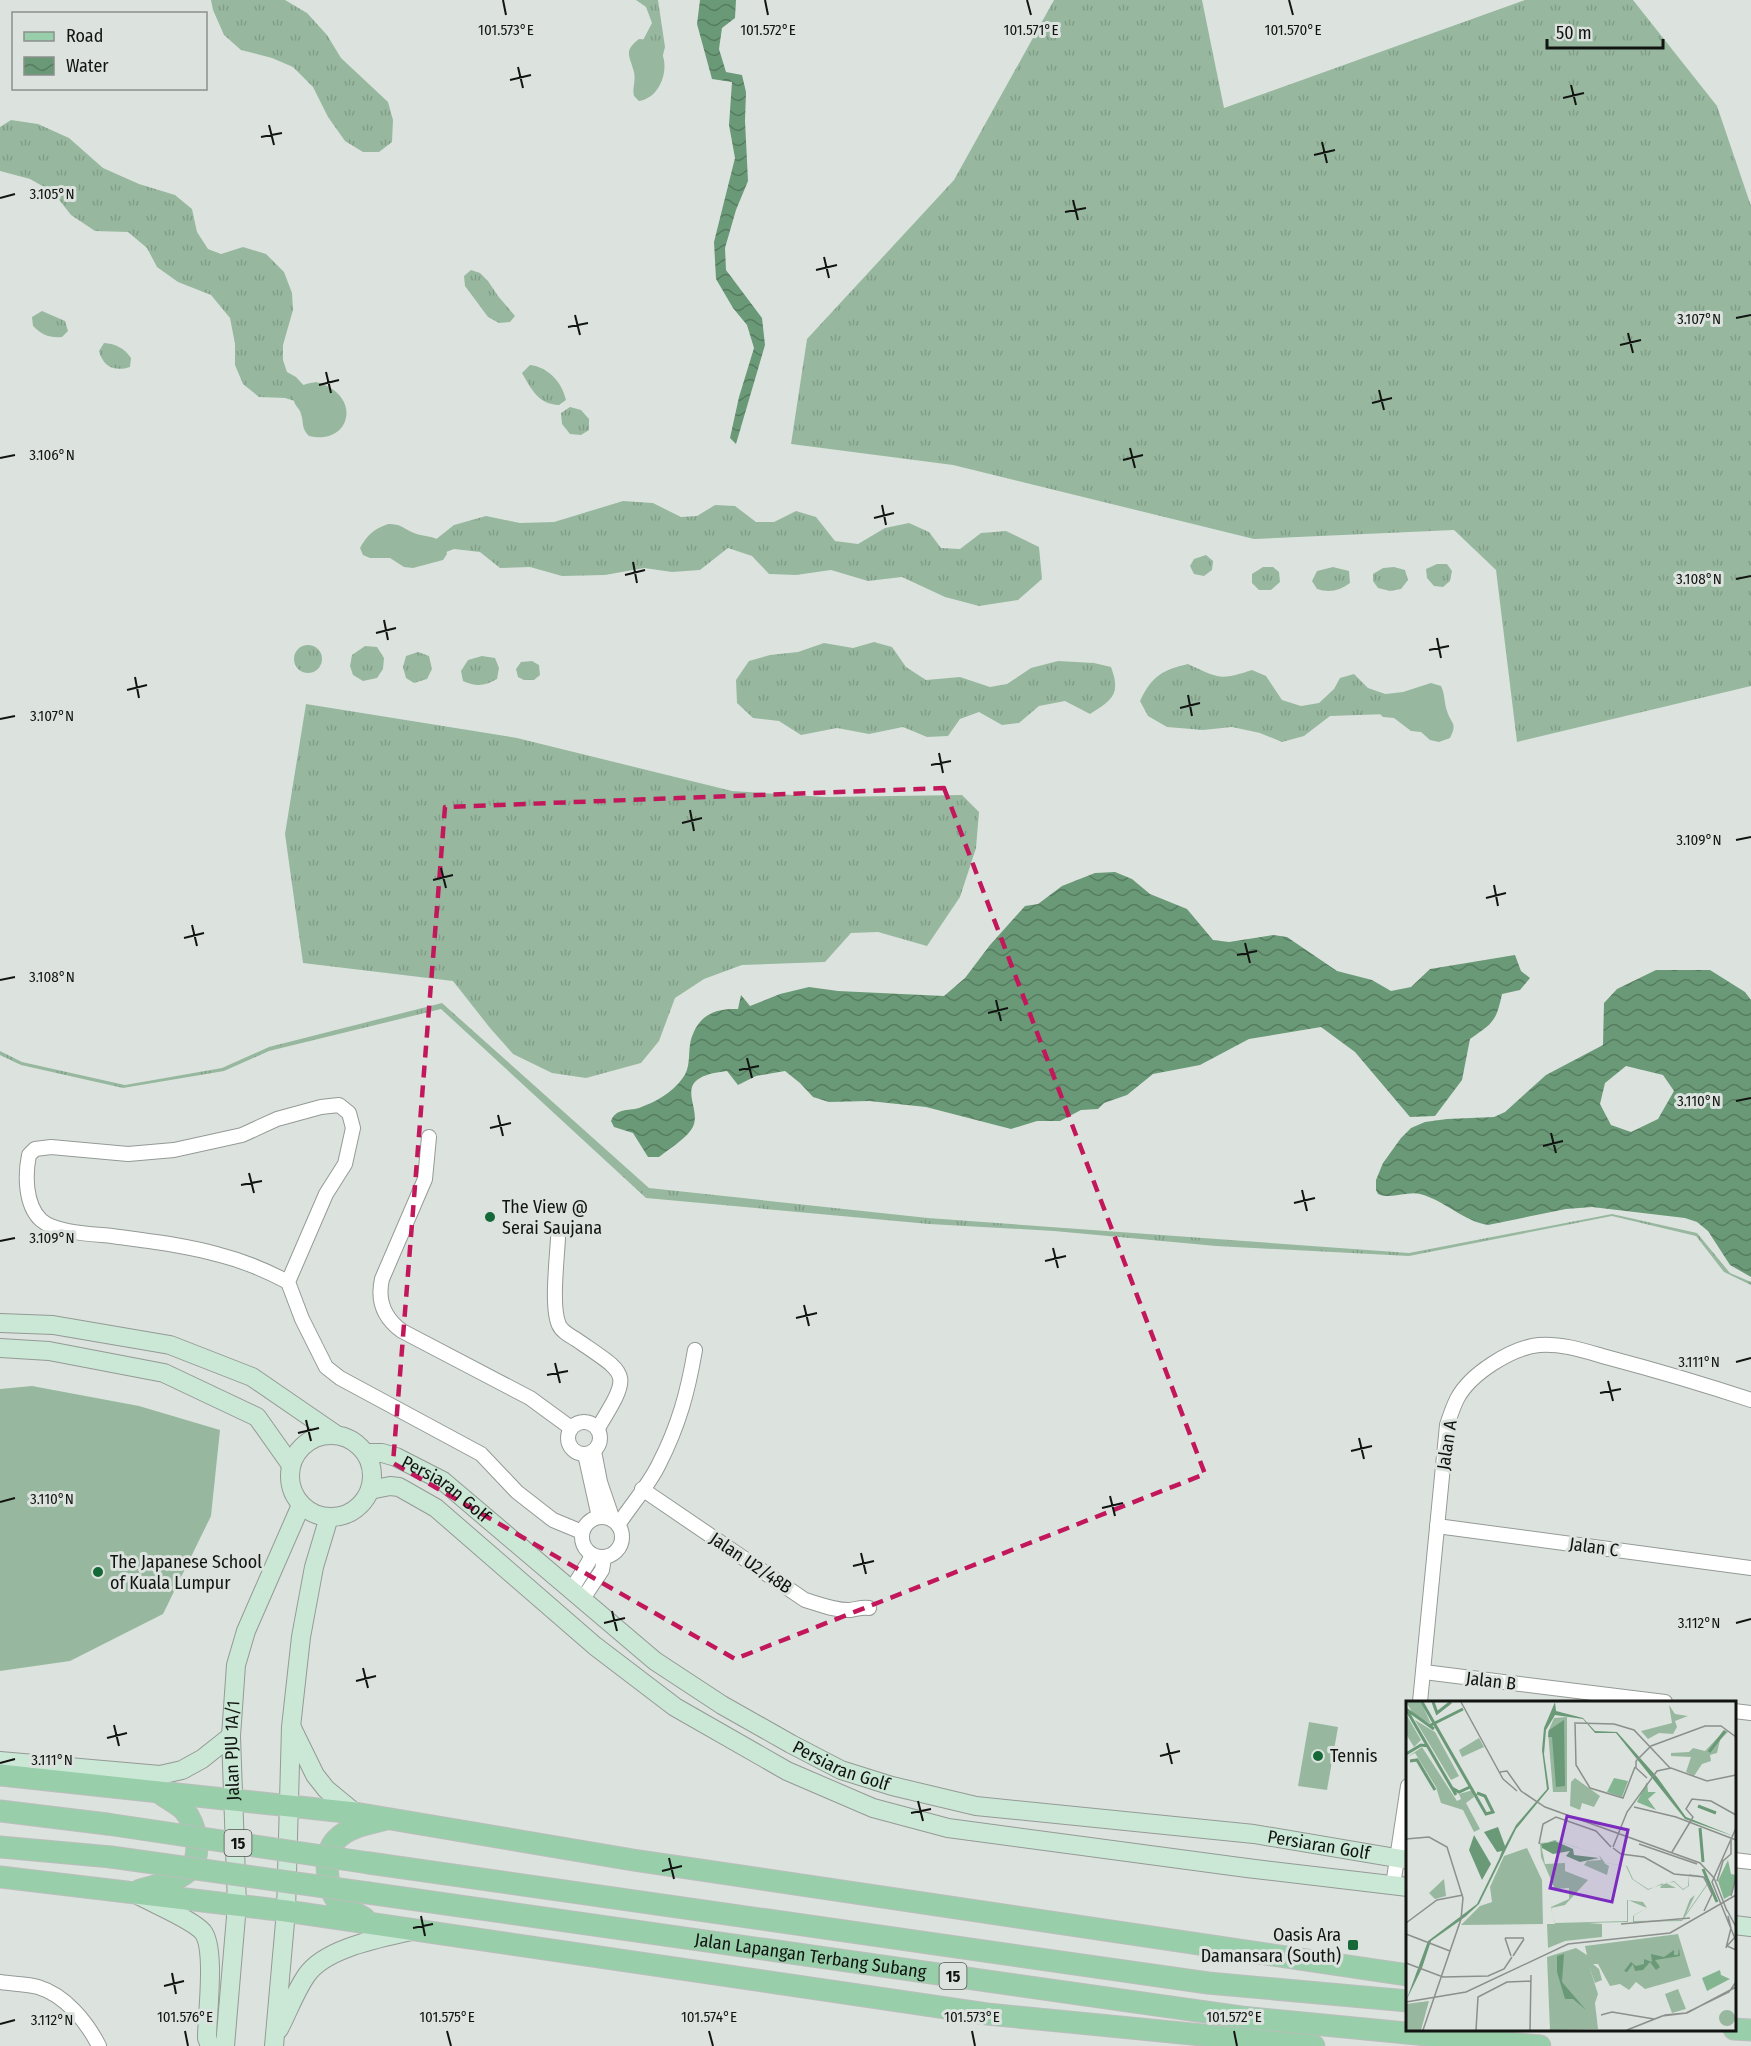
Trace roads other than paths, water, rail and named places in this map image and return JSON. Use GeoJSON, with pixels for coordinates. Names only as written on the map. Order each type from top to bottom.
{"type":"FeatureCollection","features":[{"type":"Feature","properties":{"kind":"main road"},"geometry":{"type":"LineString","coordinates":[[0,1775],[355,1813],[645,1861],[1406,1975]]}},
{"type":"Feature","properties":{"kind":"main road"},"geometry":{"type":"LineString","coordinates":[[133,1892],[177,1878],[190,1869],[196,1856],[193,1826],[185,1811],[158,1792]]}},
{"type":"Feature","properties":{"kind":"main road","name":"Jalan Lapangan Terbang Subang"},"geometry":{"type":"LineString","coordinates":[[0,1811],[107,1824],[1208,1983],[1406,2001]]}},
{"type":"Feature","properties":{"kind":"main road"},"geometry":{"type":"LineString","coordinates":[[378,1925],[338,1902],[329,1885],[329,1859],[336,1839],[355,1828],[389,1818]]}},
{"type":"Feature","properties":{"kind":"main road","name":"Jalan Lapangan Terbang Subang"},"geometry":{"type":"LineString","coordinates":[[0,1846],[111,1857],[1241,2017],[1540,2046]]}},
{"type":"Feature","properties":{"kind":"main road"},"geometry":{"type":"LineString","coordinates":[[0,1877],[286,1911],[987,2014],[1314,2046]]}},
{"type":"Feature","properties":{"kind":"main road"},"geometry":{"type":"LineString","coordinates":[[1736,2029],[1751,2030]]}},
{"type":"Feature","properties":{"kind":"street"},"geometry":{"type":"LineString","coordinates":[[288,1282],[326,1194],[345,1164],[353,1128],[349,1113],[339,1105],[321,1107],[277,1119],[242,1135],[174,1150],[128,1154],[51,1147],[35,1149],[29,1155],[27,1186],[31,1203],[40,1219],[50,1226],[221,1255],[272,1273],[288,1282],[302,1319],[326,1367],[340,1378],[481,1454],[517,1492],[553,1520],[582,1532]]}},
{"type":"Feature","properties":{"kind":"street"},"geometry":{"type":"LineString","coordinates":[[429,1137],[425,1179],[382,1279],[379,1292],[385,1315],[402,1331],[531,1398],[571,1428]]}},
{"type":"Feature","properties":{"kind":"street"},"geometry":{"type":"LineString","coordinates":[[558,1238],[555,1315],[560,1328],[615,1366],[621,1380],[619,1393],[598,1428]]}},
{"type":"Feature","properties":{"kind":"street"},"geometry":{"type":"LineString","coordinates":[[0,1323],[53,1325],[170,1345],[252,1377],[335,1434],[353,1440],[366,1453],[373,1477],[364,1501],[354,1510],[342,1516],[329,1517],[309,1511],[301,1505],[293,1493],[289,1479],[295,1454],[303,1445],[312,1438],[335,1434]]}},
{"type":"Feature","properties":{"kind":"street","name":"Jalan A"},"geometry":{"type":"LineString","coordinates":[[1420,1701],[1447,1425],[1457,1399],[1472,1379],[1498,1361],[1525,1348],[1541,1345],[1569,1347],[1671,1374],[1751,1400]]}},
{"type":"Feature","properties":{"kind":"street"},"geometry":{"type":"LineString","coordinates":[[0,1348],[49,1351],[164,1373],[257,1417],[291,1465]]}},
{"type":"Feature","properties":{"kind":"street"},"geometry":{"type":"LineString","coordinates":[[598,1556],[583,1545],[582,1532],[589,1522],[610,1521],[642,1489],[658,1466],[677,1424],[688,1390],[695,1350]]}},
{"type":"Feature","properties":{"kind":"street"},"geometry":{"type":"LineString","coordinates":[[579,1422],[590,1422],[598,1428],[600,1443],[589,1452],[574,1451],[568,1443],[568,1432],[571,1428],[579,1422]]}},
{"type":"Feature","properties":{"kind":"street"},"geometry":{"type":"LineString","coordinates":[[576,1595],[588,1563],[598,1556],[615,1553],[622,1542],[621,1530],[610,1521],[589,1452]]}},
{"type":"Feature","properties":{"kind":"street","name":"Persiaran Golf"},"geometry":{"type":"LineString","coordinates":[[366,1453],[396,1457],[443,1481],[655,1661],[722,1705],[842,1770],[892,1786],[976,1806],[1254,1834],[1402,1859]]}},
{"type":"Feature","properties":{"kind":"street","name":"Persiaran Golf"},"geometry":{"type":"LineString","coordinates":[[370,1490],[390,1486],[399,1488],[436,1508],[622,1668],[675,1707],[787,1771],[873,1808],[948,1828],[1400,1886]]}},
{"type":"Feature","properties":{"kind":"street","name":"Jalan U2/48B"},"geometry":{"type":"LineString","coordinates":[[642,1489],[805,1600],[832,1608],[849,1610],[869,1608]]}},
{"type":"Feature","properties":{"kind":"street","name":"Jalan PJU 1A/1"},"geometry":{"type":"LineString","coordinates":[[225,2046],[237,1905],[231,1736],[236,1665],[246,1630],[301,1505]]}},
{"type":"Feature","properties":{"kind":"street"},"geometry":{"type":"LineString","coordinates":[[274,2042],[286,1911],[287,1806],[291,1726],[307,1602],[314,1567],[329,1517]]}},
{"type":"Feature","properties":{"kind":"street","name":"Jalan C"},"geometry":{"type":"LineString","coordinates":[[1437,1526],[1751,1568]]}},
{"type":"Feature","properties":{"kind":"street","name":"Jalan B"},"geometry":{"type":"LineString","coordinates":[[1424,1672],[1657,1701]]}},
{"type":"Feature","properties":{"kind":"street"},"geometry":{"type":"LineString","coordinates":[[1736,1711],[1751,1713]]}},
{"type":"Feature","properties":{"kind":"street"},"geometry":{"type":"LineString","coordinates":[[291,1726],[315,1775],[326,1789],[355,1813]]}},
{"type":"Feature","properties":{"kind":"street"},"geometry":{"type":"LineString","coordinates":[[0,1761],[160,1775],[182,1770],[202,1759],[231,1736]]}},
{"type":"Feature","properties":{"kind":"street"},"geometry":{"type":"LineString","coordinates":[[787,1771],[791,1766],[791,1744]]}},
{"type":"Feature","properties":{"kind":"street"},"geometry":{"type":"LineString","coordinates":[[1400,1886],[1406,1803]]}},
{"type":"Feature","properties":{"kind":"street"},"geometry":{"type":"LineString","coordinates":[[1736,1860],[1751,1862]]}},
{"type":"Feature","properties":{"kind":"street"},"geometry":{"type":"LineString","coordinates":[[133,1892],[196,1926],[207,1940],[210,1965],[207,2038],[210,2046]]}},
{"type":"Feature","properties":{"kind":"street"},"geometry":{"type":"LineString","coordinates":[[1736,1925],[1751,1927]]}},
{"type":"Feature","properties":{"kind":"street"},"geometry":{"type":"LineString","coordinates":[[274,2042],[307,1974],[343,1949],[416,1930]]}},
{"type":"Feature","properties":{"kind":"street"},"geometry":{"type":"LineString","coordinates":[[0,1982],[40,1987],[71,2006],[92,2030],[99,2046]]}},
{"type":"Feature","properties":{"kind":"water"},"geometry":{"type":"Polygon","coordinates":[[[700,0],[736,0],[735,18],[722,28],[719,49],[726,72],[742,75],[746,92],[748,181],[736,210],[725,248],[726,270],[762,318],[765,345],[736,444],[730,438],[739,397],[754,348],[747,325],[733,308],[716,279],[714,242],[735,158],[729,125],[732,82],[712,79],[697,24],[700,0]]]}},
{"type":"Feature","properties":{"kind":"water"},"geometry":{"type":"Polygon","coordinates":[[[1115,872],[1132,879],[1150,894],[1187,909],[1213,940],[1229,942],[1273,935],[1287,937],[1337,971],[1372,980],[1391,991],[1411,987],[1430,969],[1515,955],[1521,971],[1530,978],[1520,990],[1502,994],[1498,1011],[1492,1021],[1470,1039],[1462,1080],[1435,1116],[1410,1117],[1355,1052],[1321,1027],[1249,1039],[1200,1065],[1153,1074],[1127,1095],[1104,1103],[1098,1109],[1081,1110],[1060,1121],[1037,1121],[1011,1129],[926,1107],[869,1101],[829,1102],[813,1097],[785,1071],[756,1076],[738,1085],[727,1071],[697,1080],[692,1087],[691,1095],[695,1121],[691,1130],[659,1157],[648,1157],[633,1133],[614,1127],[611,1121],[616,1114],[651,1103],[678,1084],[687,1068],[691,1040],[696,1027],[705,1017],[717,1011],[738,1009],[741,995],[750,1006],[780,994],[809,987],[838,991],[944,996],[965,978],[990,945],[1025,906],[1038,904],[1062,886],[1095,873],[1115,872]]]}},
{"type":"Feature","properties":{"kind":"water"},"geometry":{"type":"Polygon","coordinates":[[[1656,970],[1710,970],[1745,992],[1751,1000],[1751,1277],[1730,1265],[1708,1231],[1697,1222],[1685,1218],[1592,1207],[1566,1209],[1488,1225],[1470,1219],[1420,1194],[1383,1196],[1376,1190],[1376,1180],[1383,1163],[1411,1128],[1425,1122],[1447,1119],[1494,1117],[1505,1112],[1546,1075],[1603,1045],[1604,1003],[1617,989],[1656,970]],[[1626,1066],[1605,1083],[1600,1104],[1611,1125],[1631,1132],[1658,1119],[1674,1091],[1663,1075],[1626,1066]]]}},
{"type":"Feature","properties":{"kind":"place","name":"The View @ Serai Saujana"},"geometry":{"type":"Point","coordinates":[490,1217]}},
{"type":"Feature","properties":{"kind":"place","name":"The Japanese School of Kuala Lumpur"},"geometry":{"type":"Point","coordinates":[98,1572]}},
{"type":"Feature","properties":{"kind":"place","name":"Tennis"},"geometry":{"type":"Point","coordinates":[1318,1756]}},
{"type":"Feature","properties":{"kind":"place","name":"Oasis Ara Damansara (South)"},"geometry":{"type":"Point","coordinates":[1353,1945]}}]}
